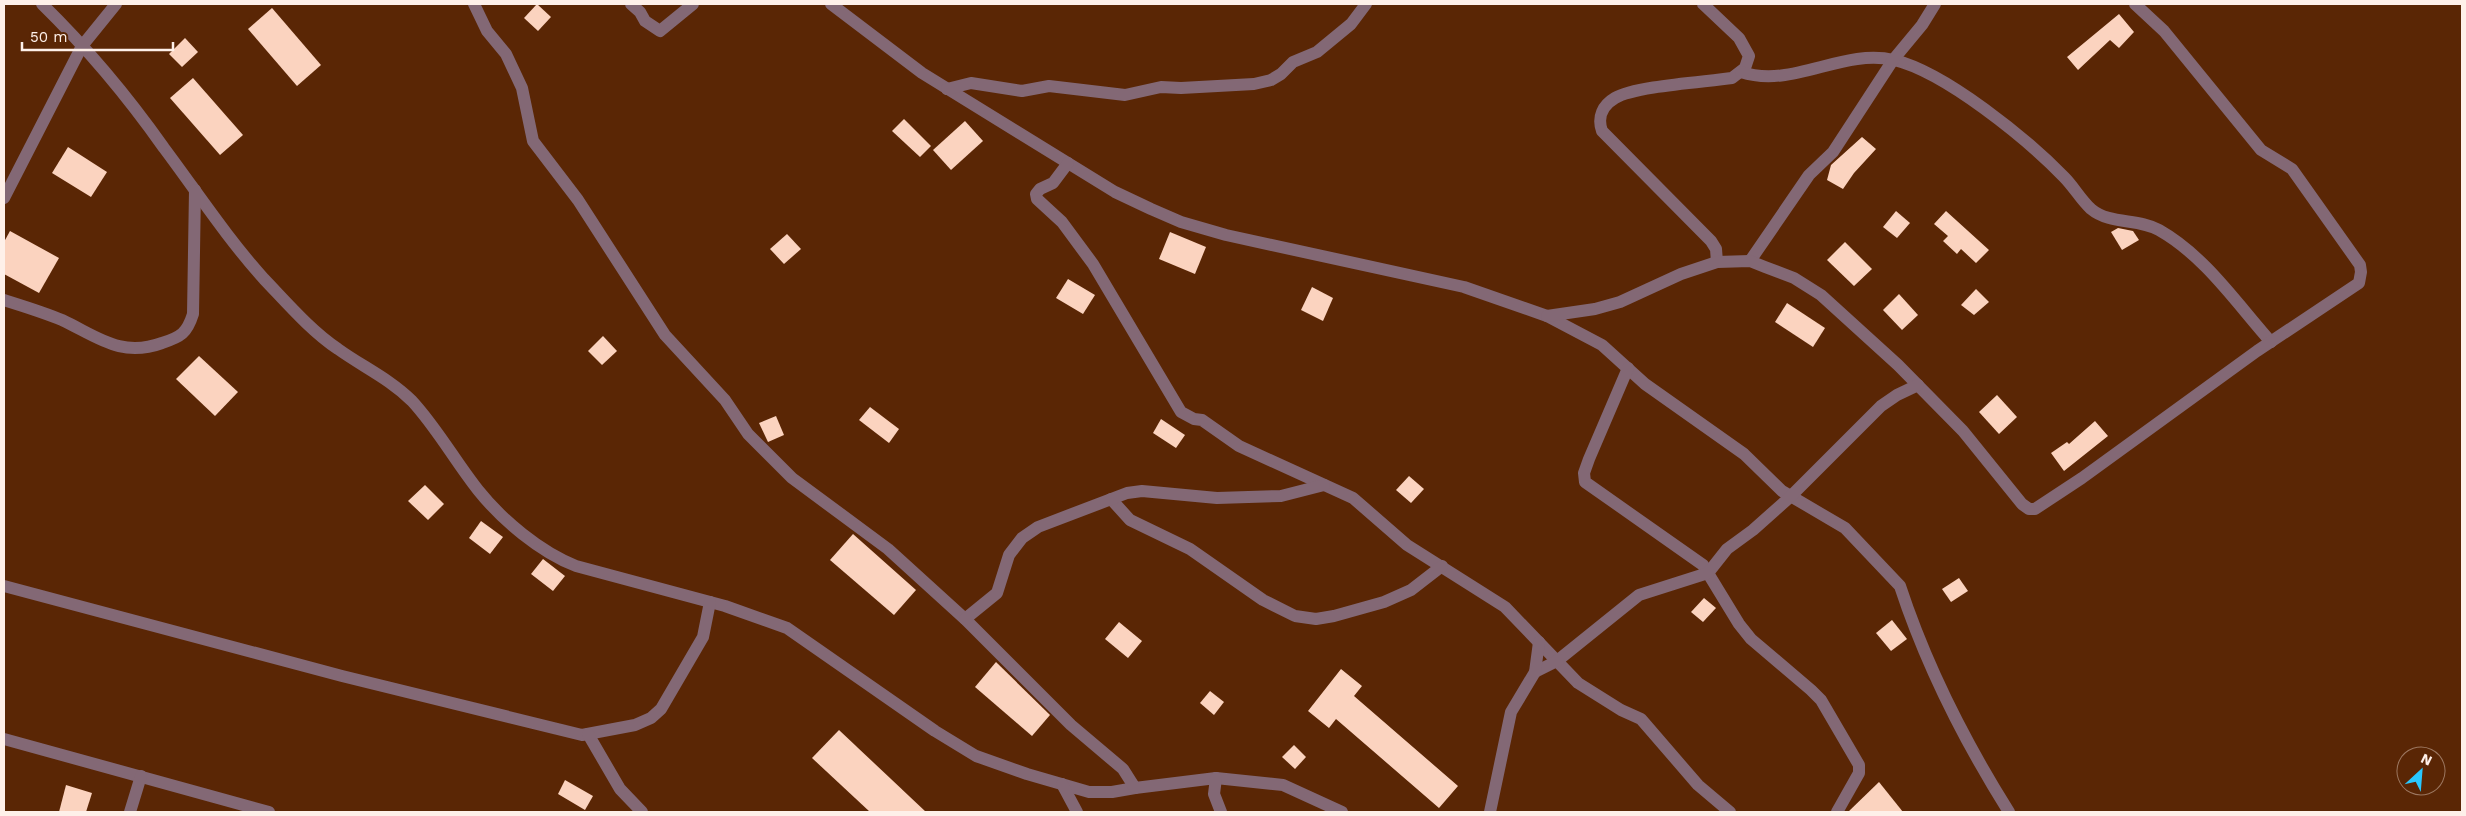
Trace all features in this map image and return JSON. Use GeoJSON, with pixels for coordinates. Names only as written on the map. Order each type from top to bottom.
{"type":"FeatureCollection","features":[{"type":"Feature","properties":{"kind":"street"},"geometry":{"type":"LineString","coordinates":[[42,4],[127,98],[235,247],[302,318],[336,348],[393,383],[413,403],[478,490],[497,510],[542,549],[557,559],[576,566],[710,602],[786,628],[935,731],[976,756],[1062,784],[1089,792],[1112,792],[1216,778],[1283,785],[1342,812]]}},
{"type":"Feature","properties":{"kind":"street"},"geometry":{"type":"LineString","coordinates":[[4,198],[82,46],[116,4]]}},
{"type":"Feature","properties":{"kind":"street"},"geometry":{"type":"LineString","coordinates":[[474,4],[487,31],[506,54],[522,88],[533,141],[578,200],[665,336],[725,400],[748,434],[774,462],[792,478],[888,549],[965,619],[1070,725],[1123,769],[1135,788]]}},
{"type":"Feature","properties":{"kind":"street"},"geometry":{"type":"LineString","coordinates":[[631,4],[640,12],[645,21],[660,31],[693,4]]}},
{"type":"Feature","properties":{"kind":"street"},"geometry":{"type":"LineString","coordinates":[[831,4],[922,73],[1115,192],[1181,222],[1321,258],[1464,287],[1547,316],[1602,345],[1644,384],[1744,454],[1790,497],[1844,528],[1900,586],[1933,671],[1980,768],[2008,812]]}},
{"type":"Feature","properties":{"kind":"street"},"geometry":{"type":"LineString","coordinates":[[947,88],[971,83],[1022,90],[1049,86],[1125,95],[1164,87],[1181,88],[1254,84],[1271,80],[1282,74],[1294,62],[1317,52],[1351,24],[1366,4]]}},
{"type":"Feature","properties":{"kind":"street"},"geometry":{"type":"LineString","coordinates":[[1703,4],[1744,45],[1749,56],[1742,72],[1732,78],[1628,93],[1608,103],[1600,116],[1602,130],[1711,241],[1716,249],[1717,262]]}},
{"type":"Feature","properties":{"kind":"street"},"geometry":{"type":"LineString","coordinates":[[1750,261],[1809,175],[1833,152],[1893,60],[1922,25],[1935,4]]}},
{"type":"Feature","properties":{"kind":"street"},"geometry":{"type":"LineString","coordinates":[[1547,316],[1595,309],[1620,302],[1681,274],[1717,262],[1750,261],[1794,278],[1821,295],[1918,385],[1963,431],[2022,504],[2035,509],[2082,478],[2149,427],[2359,283],[2360,266],[2292,169],[2261,150],[2164,31],[2135,4]]}},
{"type":"Feature","properties":{"kind":"street"},"geometry":{"type":"LineString","coordinates":[[1742,72],[1762,78],[1855,59],[1893,60],[1917,68],[1944,82],[2008,128],[2064,177],[2092,209],[2106,218],[2139,222],[2157,229],[2177,241],[2193,254],[2271,342]]}},
{"type":"Feature","properties":{"kind":"street"},"geometry":{"type":"LineString","coordinates":[[1068,163],[1053,183],[1040,189],[1036,194],[1037,199],[1062,222],[1093,264],[1181,412],[1194,420],[1202,420],[1239,446],[1353,498],[1407,545],[1505,607],[1578,683],[1621,710],[1641,719],[1655,737],[1687,769],[1698,785],[1730,812]]}},
{"type":"Feature","properties":{"kind":"street"},"geometry":{"type":"LineString","coordinates":[[4,300],[60,320],[107,344],[130,349],[149,348],[180,337],[190,324],[194,314],[195,190]]}},
{"type":"Feature","properties":{"kind":"street"},"geometry":{"type":"LineString","coordinates":[[1628,368],[1589,459],[1584,473],[1585,482],[1692,557],[1708,573],[1739,624],[1769,655],[1811,690],[1856,756],[1859,766],[1858,773],[1837,812]]}},
{"type":"Feature","properties":{"kind":"street"},"geometry":{"type":"LineString","coordinates":[[1535,672],[1557,661],[1639,596],[1708,573],[1727,549],[1753,530],[1790,497],[1881,406],[1897,395],[1918,385]]}},
{"type":"Feature","properties":{"kind":"street"},"geometry":{"type":"LineString","coordinates":[[965,619],[997,592],[1008,555],[1022,538],[1038,527],[1127,493],[1142,491],[1217,498],[1281,496],[1324,485]]}},
{"type":"Feature","properties":{"kind":"street"},"geometry":{"type":"LineString","coordinates":[[1111,499],[1130,520],[1190,549],[1263,600],[1295,616],[1316,619],[1325,618],[1384,602],[1411,590],[1442,566]]}},
{"type":"Feature","properties":{"kind":"street"},"geometry":{"type":"LineString","coordinates":[[4,586],[342,676],[489,711],[555,730],[588,734],[635,725],[650,718],[661,709],[703,637],[710,602]]}},
{"type":"Feature","properties":{"kind":"street"},"geometry":{"type":"LineString","coordinates":[[1490,812],[1511,712],[1516,700],[1535,672],[1539,642]]}},
{"type":"Feature","properties":{"kind":"street"},"geometry":{"type":"LineString","coordinates":[[588,734],[620,789],[642,812]]}},
{"type":"Feature","properties":{"kind":"street"},"geometry":{"type":"LineString","coordinates":[[4,739],[269,812]]}},
{"type":"Feature","properties":{"kind":"street"},"geometry":{"type":"LineString","coordinates":[[131,811],[142,776]]}},
{"type":"Feature","properties":{"kind":"street"},"geometry":{"type":"LineString","coordinates":[[1216,778],[1214,794],[1221,812]]}},
{"type":"Feature","properties":{"kind":"street"},"geometry":{"type":"LineString","coordinates":[[1062,784],[1077,812]]}},
{"type":"Feature","properties":{"kind":"building"},"geometry":{"type":"Polygon","coordinates":[[[537,4],[551,17],[538,31],[524,18],[537,4]]]}},
{"type":"Feature","properties":{"kind":"building"},"geometry":{"type":"Polygon","coordinates":[[[272,8],[321,65],[297,86],[248,29],[272,8]]]}},
{"type":"Feature","properties":{"kind":"building"},"geometry":{"type":"Polygon","coordinates":[[[2119,14],[2134,32],[2119,48],[2110,40],[2078,70],[2067,57],[2119,14]]]}},
{"type":"Feature","properties":{"kind":"building"},"geometry":{"type":"Polygon","coordinates":[[[185,38],[198,52],[182,67],[169,54],[185,38]]]}},
{"type":"Feature","properties":{"kind":"building"},"geometry":{"type":"Polygon","coordinates":[[[193,78],[243,135],[220,155],[170,98],[193,78]]]}},
{"type":"Feature","properties":{"kind":"building"},"geometry":{"type":"Polygon","coordinates":[[[904,119],[931,146],[920,157],[892,131],[904,119]]]}},
{"type":"Feature","properties":{"kind":"building"},"geometry":{"type":"Polygon","coordinates":[[[965,121],[983,141],[951,170],[933,150],[965,121]]]}},
{"type":"Feature","properties":{"kind":"building"},"geometry":{"type":"Polygon","coordinates":[[[1862,137],[1876,149],[1854,173],[1843,189],[1827,180],[1831,165],[1862,137]]]}},
{"type":"Feature","properties":{"kind":"building"},"geometry":{"type":"Polygon","coordinates":[[[68,147],[107,172],[91,197],[52,173],[68,147]]]}},
{"type":"Feature","properties":{"kind":"building"},"geometry":{"type":"Polygon","coordinates":[[[1896,211],[1910,223],[1897,238],[1883,227],[1896,211]]]}},
{"type":"Feature","properties":{"kind":"building"},"geometry":{"type":"Polygon","coordinates":[[[1946,211],[1989,250],[1976,263],[1961,249],[1957,254],[1943,241],[1948,236],[1934,224],[1946,211]]]}},
{"type":"Feature","properties":{"kind":"building"},"geometry":{"type":"Polygon","coordinates":[[[2118,228],[2133,231],[2139,240],[2122,250],[2111,232],[2118,228]]]}},
{"type":"Feature","properties":{"kind":"building"},"geometry":{"type":"Polygon","coordinates":[[[10,231],[59,258],[39,293],[4,274],[4,242],[10,231]]]}},
{"type":"Feature","properties":{"kind":"building"},"geometry":{"type":"Polygon","coordinates":[[[1170,232],[1206,247],[1195,274],[1159,259],[1170,232]]]}},
{"type":"Feature","properties":{"kind":"building"},"geometry":{"type":"Polygon","coordinates":[[[787,234],[801,249],[784,264],[770,249],[787,234]]]}},
{"type":"Feature","properties":{"kind":"building"},"geometry":{"type":"Polygon","coordinates":[[[1845,242],[1872,269],[1854,286],[1827,260],[1845,242]]]}},
{"type":"Feature","properties":{"kind":"building"},"geometry":{"type":"Polygon","coordinates":[[[1068,279],[1095,295],[1083,314],[1056,298],[1068,279]]]}},
{"type":"Feature","properties":{"kind":"building"},"geometry":{"type":"Polygon","coordinates":[[[1312,287],[1333,298],[1323,321],[1301,310],[1312,287]]]}},
{"type":"Feature","properties":{"kind":"building"},"geometry":{"type":"Polygon","coordinates":[[[1976,289],[1989,302],[1974,315],[1961,305],[1976,289]]]}},
{"type":"Feature","properties":{"kind":"building"},"geometry":{"type":"Polygon","coordinates":[[[1899,294],[1918,315],[1902,330],[1883,310],[1899,294]]]}},
{"type":"Feature","properties":{"kind":"building"},"geometry":{"type":"Polygon","coordinates":[[[1787,303],[1825,328],[1813,347],[1775,322],[1787,303]]]}},
{"type":"Feature","properties":{"kind":"building"},"geometry":{"type":"Polygon","coordinates":[[[603,336],[617,351],[602,365],[588,351],[603,336]]]}},
{"type":"Feature","properties":{"kind":"building"},"geometry":{"type":"Polygon","coordinates":[[[199,356],[238,392],[215,416],[176,379],[199,356]]]}},
{"type":"Feature","properties":{"kind":"building"},"geometry":{"type":"Polygon","coordinates":[[[1997,395],[2017,417],[1999,434],[1979,412],[1997,395]]]}},
{"type":"Feature","properties":{"kind":"building"},"geometry":{"type":"Polygon","coordinates":[[[870,407],[899,429],[889,443],[859,420],[870,407]]]}},
{"type":"Feature","properties":{"kind":"building"},"geometry":{"type":"Polygon","coordinates":[[[776,416],[784,435],[768,442],[759,423],[776,416]]]}},
{"type":"Feature","properties":{"kind":"building"},"geometry":{"type":"Polygon","coordinates":[[[1161,419],[1185,435],[1176,448],[1153,433],[1161,419]]]}},
{"type":"Feature","properties":{"kind":"building"},"geometry":{"type":"Polygon","coordinates":[[[2095,421],[2108,436],[2064,471],[2051,453],[2067,442],[2069,444],[2095,421]]]}},
{"type":"Feature","properties":{"kind":"building"},"geometry":{"type":"Polygon","coordinates":[[[1409,476],[1424,489],[1411,503],[1396,490],[1409,476]]]}},
{"type":"Feature","properties":{"kind":"building"},"geometry":{"type":"Polygon","coordinates":[[[425,485],[444,504],[428,520],[408,501],[425,485]]]}},
{"type":"Feature","properties":{"kind":"building"},"geometry":{"type":"Polygon","coordinates":[[[481,521],[503,537],[490,554],[469,538],[481,521]]]}},
{"type":"Feature","properties":{"kind":"building"},"geometry":{"type":"Polygon","coordinates":[[[853,534],[916,590],[894,615],[830,560],[853,534]]]}},
{"type":"Feature","properties":{"kind":"building"},"geometry":{"type":"Polygon","coordinates":[[[543,559],[565,576],[553,591],[531,574],[543,559]]]}},
{"type":"Feature","properties":{"kind":"building"},"geometry":{"type":"Polygon","coordinates":[[[1959,578],[1968,591],[1951,602],[1942,589],[1959,578]]]}},
{"type":"Feature","properties":{"kind":"building"},"geometry":{"type":"Polygon","coordinates":[[[1704,598],[1716,608],[1703,622],[1691,612],[1704,598]]]}},
{"type":"Feature","properties":{"kind":"building"},"geometry":{"type":"Polygon","coordinates":[[[1892,620],[1907,639],[1891,651],[1876,633],[1892,620]]]}},
{"type":"Feature","properties":{"kind":"building"},"geometry":{"type":"Polygon","coordinates":[[[1119,622],[1142,641],[1128,658],[1105,639],[1119,622]]]}},
{"type":"Feature","properties":{"kind":"building"},"geometry":{"type":"Polygon","coordinates":[[[996,662],[1050,715],[1032,736],[975,687],[996,662]]]}},
{"type":"Feature","properties":{"kind":"building"},"geometry":{"type":"Polygon","coordinates":[[[1341,669],[1362,686],[1354,696],[1458,786],[1439,808],[1336,719],[1329,728],[1308,711],[1341,669]]]}},
{"type":"Feature","properties":{"kind":"building"},"geometry":{"type":"Polygon","coordinates":[[[1210,691],[1224,702],[1214,715],[1200,703],[1210,691]]]}},
{"type":"Feature","properties":{"kind":"building"},"geometry":{"type":"Polygon","coordinates":[[[839,730],[926,812],[870,812],[812,758],[839,730]]]}},
{"type":"Feature","properties":{"kind":"building"},"geometry":{"type":"Polygon","coordinates":[[[1294,745],[1306,757],[1295,769],[1282,757],[1294,745]]]}},
{"type":"Feature","properties":{"kind":"building"},"geometry":{"type":"Polygon","coordinates":[[[565,780],[593,796],[585,810],[558,794],[565,780]]]}},
{"type":"Feature","properties":{"kind":"building"},"geometry":{"type":"Polygon","coordinates":[[[1879,782],[1903,812],[1848,812],[1879,782]]]}},
{"type":"Feature","properties":{"kind":"building"},"geometry":{"type":"Polygon","coordinates":[[[66,785],[92,793],[86,812],[59,812],[66,785]]]}}]}
